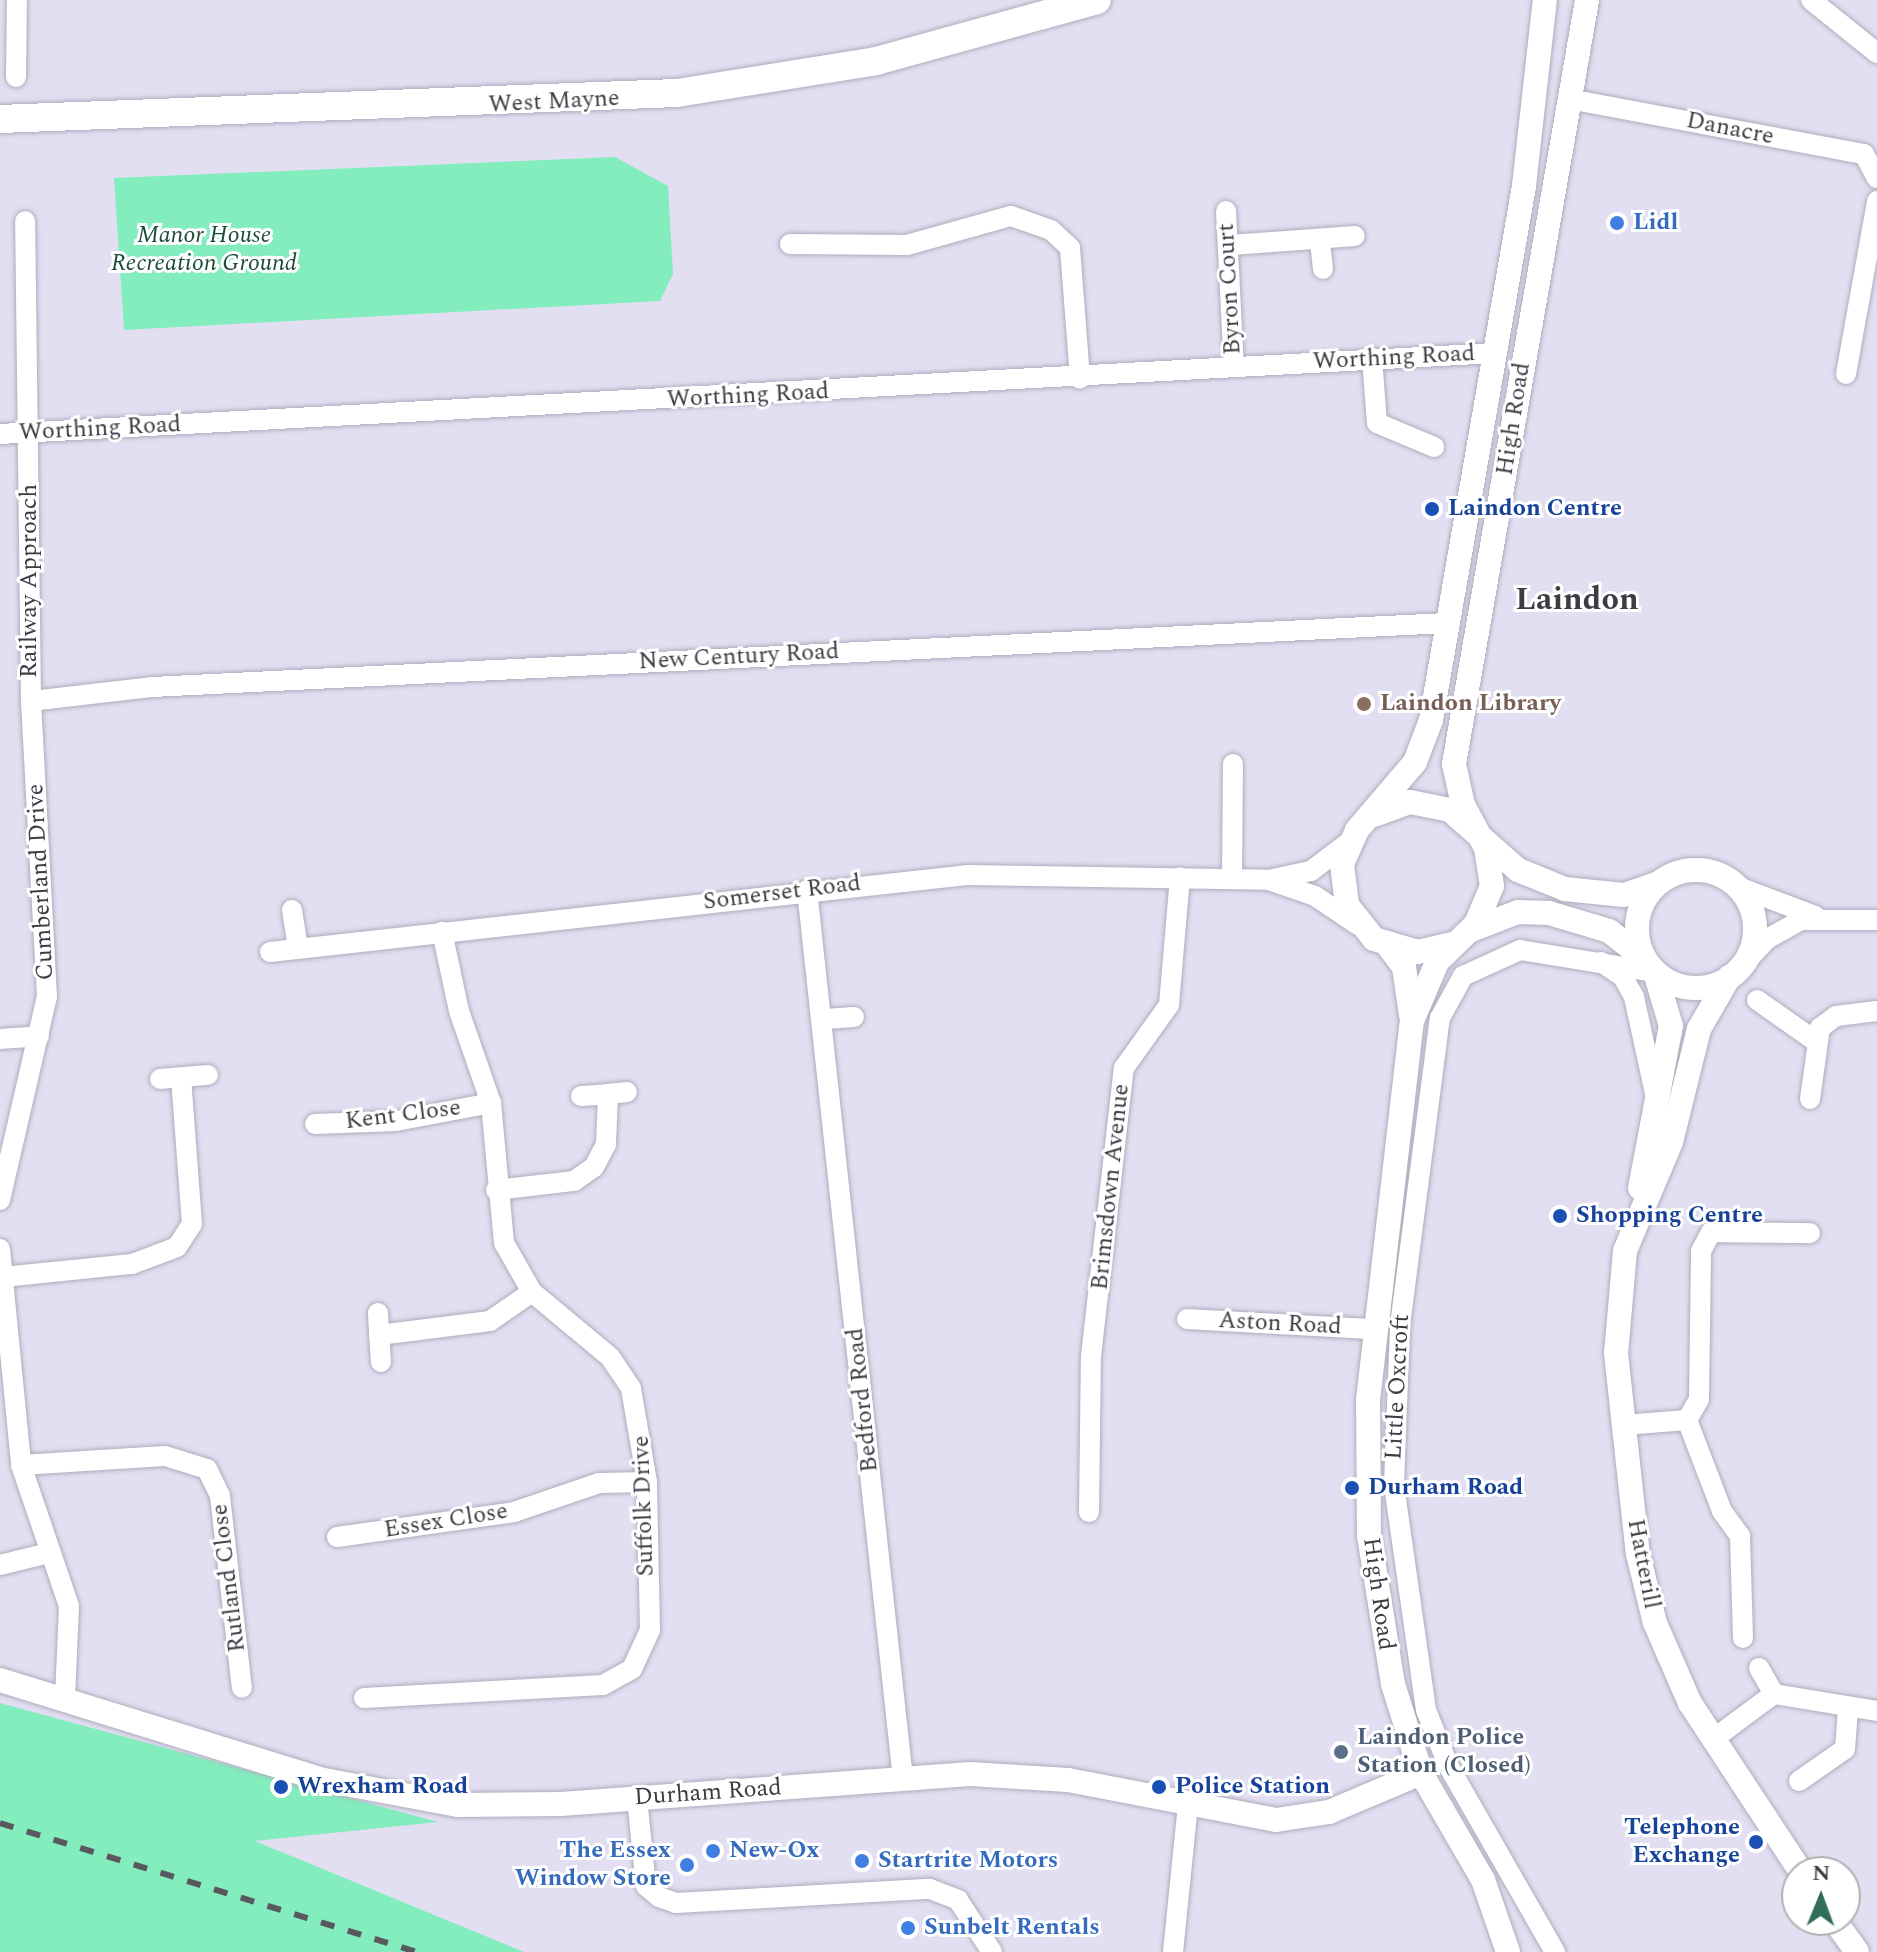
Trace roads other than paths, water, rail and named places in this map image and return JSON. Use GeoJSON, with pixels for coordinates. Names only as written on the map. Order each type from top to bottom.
{"type":"FeatureCollection","features":[{"type":"Feature","properties":{"kind":"main road","name":"West Mayne"},"geometry":{"type":"LineString","coordinates":[[0,119],[677,93],[890,58],[1097,0]]}},
{"type":"Feature","properties":{"kind":"street"},"geometry":{"type":"LineString","coordinates":[[16,77],[17,0]]}},
{"type":"Feature","properties":{"kind":"street","name":"High Road"},"geometry":{"type":"LineString","coordinates":[[1508,1952],[1483,1880],[1421,1773],[1393,1684],[1374,1582],[1368,1441],[1374,1329],[1412,1021],[1404,967],[1389,947],[1360,926],[1342,886],[1350,841],[1372,817],[1427,735],[1534,122],[1545,0]]}},
{"type":"Feature","properties":{"kind":"street","name":"High Road"},"geometry":{"type":"LineString","coordinates":[[1412,1021],[1492,886],[1478,833],[1458,791],[1454,764],[1587,0]]}},
{"type":"Feature","properties":{"kind":"street"},"geometry":{"type":"LineString","coordinates":[[1811,0],[1877,53]]}},
{"type":"Feature","properties":{"kind":"street","name":"Danacre"},"geometry":{"type":"LineString","coordinates":[[1569,99],[1864,154],[1877,178]]}},
{"type":"Feature","properties":{"kind":"street"},"geometry":{"type":"LineString","coordinates":[[1846,374],[1877,201]]}},
{"type":"Feature","properties":{"kind":"street","name":"Byron Court"},"geometry":{"type":"LineString","coordinates":[[1226,211],[1231,245],[1234,367]]}},
{"type":"Feature","properties":{"kind":"street"},"geometry":{"type":"LineString","coordinates":[[790,244],[907,245],[1011,216],[1051,230],[1070,248],[1080,379]]}},
{"type":"Feature","properties":{"kind":"street","name":"Railway Approach"},"geometry":{"type":"LineString","coordinates":[[25,221],[31,701]]}},
{"type":"Feature","properties":{"kind":"street"},"geometry":{"type":"LineString","coordinates":[[1231,245],[1320,241],[1355,236]]}},
{"type":"Feature","properties":{"kind":"street"},"geometry":{"type":"LineString","coordinates":[[1320,241],[1323,269]]}},
{"type":"Feature","properties":{"kind":"street","name":"Worthing Road"},"geometry":{"type":"LineString","coordinates":[[0,434],[1080,379],[1372,358],[1495,353]]}},
{"type":"Feature","properties":{"kind":"street"},"geometry":{"type":"LineString","coordinates":[[1372,358],[1377,423],[1411,441],[1434,447]]}},
{"type":"Feature","properties":{"kind":"street"},"geometry":{"type":"LineString","coordinates":[[1411,441],[1412,463]]}},
{"type":"Feature","properties":{"kind":"street","name":"New Century Road"},"geometry":{"type":"LineString","coordinates":[[31,701],[152,687],[1448,623]]}},
{"type":"Feature","properties":{"kind":"street","name":"Cumberland Drive"},"geometry":{"type":"LineString","coordinates":[[0,1200],[5,1155],[39,1036],[46,935],[31,701]]}},
{"type":"Feature","properties":{"kind":"street"},"geometry":{"type":"LineString","coordinates":[[1232,878],[1233,764]]}},
{"type":"Feature","properties":{"kind":"street","name":"High Road"},"geometry":{"type":"LineString","coordinates":[[1372,817],[1410,802],[1433,803],[1478,833]]}},
{"type":"Feature","properties":{"kind":"street"},"geometry":{"type":"LineString","coordinates":[[1478,833],[1529,877],[1565,889],[1624,895],[1695,870],[1819,916],[1877,920]]}},
{"type":"Feature","properties":{"kind":"street","name":"Somerset Road"},"geometry":{"type":"LineString","coordinates":[[270,952],[807,890],[967,875],[1269,880],[1311,871],[1350,841]]}},
{"type":"Feature","properties":{"kind":"street","name":"Brimsdown Avenue"},"geometry":{"type":"LineString","coordinates":[[1089,1512],[1091,1356],[1124,1068],[1169,1005],[1179,955],[1180,877]]}},
{"type":"Feature","properties":{"kind":"street","name":"Somerset Road"},"geometry":{"type":"LineString","coordinates":[[1269,880],[1315,896],[1360,926]]}},
{"type":"Feature","properties":{"kind":"street"},"geometry":{"type":"LineString","coordinates":[[1650,965],[1640,910],[1663,880]]}},
{"type":"Feature","properties":{"kind":"street"},"geometry":{"type":"LineString","coordinates":[[1735,973],[1755,922],[1736,886]]}},
{"type":"Feature","properties":{"kind":"street","name":"Bedford Road"},"geometry":{"type":"LineString","coordinates":[[807,890],[825,1019],[903,1780]]}},
{"type":"Feature","properties":{"kind":"street"},"geometry":{"type":"LineString","coordinates":[[292,910],[298,949]]}},
{"type":"Feature","properties":{"kind":"street"},"geometry":{"type":"LineString","coordinates":[[1389,947],[1418,952],[1518,912],[1549,913],[1609,931],[1650,965],[1697,988],[1735,973],[1785,926],[1819,916]]}},
{"type":"Feature","properties":{"kind":"street","name":"Suffolk Drive"},"geometry":{"type":"LineString","coordinates":[[364,1698],[471,1688],[579,1690],[622,1679],[644,1653],[650,1630],[647,1482],[631,1388],[610,1357],[532,1292],[504,1243],[496,1190],[491,1103],[459,1011],[442,932]]}},
{"type":"Feature","properties":{"kind":"street","name":"Little Oxcroft"},"geometry":{"type":"LineString","coordinates":[[1555,1952],[1449,1767],[1426,1710],[1398,1534],[1392,1432],[1445,1005],[1463,976],[1508,952],[1650,965]]}},
{"type":"Feature","properties":{"kind":"street","name":"Little Oxcroft"},"geometry":{"type":"LineString","coordinates":[[1589,958],[1618,972],[1634,997],[1655,1113]]}},
{"type":"Feature","properties":{"kind":"street","name":"Hatterill"},"geometry":{"type":"LineString","coordinates":[[1650,965],[1671,1026],[1617,1300],[1624,1425],[1646,1589],[1672,1666],[1712,1740],[1790,1856]]}},
{"type":"Feature","properties":{"kind":"street","name":"Hatterill"},"geometry":{"type":"LineString","coordinates":[[1635,1218],[1671,1142],[1699,1029],[1735,973]]}},
{"type":"Feature","properties":{"kind":"street"},"geometry":{"type":"LineString","coordinates":[[1757,1000],[1814,1040]]}},
{"type":"Feature","properties":{"kind":"street"},"geometry":{"type":"LineString","coordinates":[[1810,1099],[1814,1040],[1830,1019],[1877,1011]]}},
{"type":"Feature","properties":{"kind":"street"},"geometry":{"type":"LineString","coordinates":[[825,1019],[854,1017]]}},
{"type":"Feature","properties":{"kind":"street"},"geometry":{"type":"LineString","coordinates":[[0,1039],[39,1036]]}},
{"type":"Feature","properties":{"kind":"street"},"geometry":{"type":"LineString","coordinates":[[160,1079],[208,1075]]}},
{"type":"Feature","properties":{"kind":"street"},"geometry":{"type":"LineString","coordinates":[[3,1277],[132,1264],[177,1247],[192,1224],[181,1078]]}},
{"type":"Feature","properties":{"kind":"street"},"geometry":{"type":"LineString","coordinates":[[496,1190],[574,1181],[594,1167],[606,1144],[617,1093],[581,1096]]}},
{"type":"Feature","properties":{"kind":"street","name":"Kent Close"},"geometry":{"type":"LineString","coordinates":[[315,1124],[396,1121],[491,1103]]}},
{"type":"Feature","properties":{"kind":"street"},"geometry":{"type":"LineString","coordinates":[[1687,1420],[1699,1399],[1701,1251],[1711,1232],[1810,1233]]}},
{"type":"Feature","properties":{"kind":"street"},"geometry":{"type":"LineString","coordinates":[[0,1249],[21,1465],[73,1640],[65,1698]]}},
{"type":"Feature","properties":{"kind":"street"},"geometry":{"type":"LineString","coordinates":[[379,1335],[490,1321],[532,1292]]}},
{"type":"Feature","properties":{"kind":"street"},"geometry":{"type":"LineString","coordinates":[[378,1313],[381,1362]]}},
{"type":"Feature","properties":{"kind":"street","name":"Aston Road"},"geometry":{"type":"LineString","coordinates":[[1187,1319],[1374,1329]]}},
{"type":"Feature","properties":{"kind":"street"},"geometry":{"type":"LineString","coordinates":[[1624,1425],[1687,1420]]}},
{"type":"Feature","properties":{"kind":"street"},"geometry":{"type":"LineString","coordinates":[[1687,1420],[1722,1511],[1740,1536],[1743,1638]]}},
{"type":"Feature","properties":{"kind":"street","name":"Rutland Close"},"geometry":{"type":"LineString","coordinates":[[21,1465],[165,1456],[207,1469],[220,1496],[242,1688]]}},
{"type":"Feature","properties":{"kind":"street","name":"Essex Close"},"geometry":{"type":"LineString","coordinates":[[337,1537],[514,1512],[599,1483],[647,1482]]}},
{"type":"Feature","properties":{"kind":"street"},"geometry":{"type":"LineString","coordinates":[[0,1565],[49,1553]]}},
{"type":"Feature","properties":{"kind":"street"},"geometry":{"type":"LineString","coordinates":[[1759,1668],[1774,1694]]}},
{"type":"Feature","properties":{"kind":"street","name":"Durham Road"},"geometry":{"type":"LineString","coordinates":[[0,1680],[374,1793],[497,1807],[903,1780],[1029,1776],[1188,1804],[1252,1819],[1305,1819],[1421,1773]]}},
{"type":"Feature","properties":{"kind":"street"},"geometry":{"type":"LineString","coordinates":[[1712,1740],[1774,1694],[1848,1709],[1877,1711]]}},
{"type":"Feature","properties":{"kind":"street"},"geometry":{"type":"LineString","coordinates":[[1799,1781],[1845,1749],[1848,1709]]}},
{"type":"Feature","properties":{"kind":"street"},"geometry":{"type":"LineString","coordinates":[[637,1798],[646,1886],[659,1897],[689,1902],[930,1889],[958,1900],[992,1952]]}},
{"type":"Feature","properties":{"kind":"street"},"geometry":{"type":"LineString","coordinates":[[1173,1952],[1188,1804]]}},
{"type":"Feature","properties":{"kind":"railway"},"geometry":{"type":"LineString","coordinates":[[0,1823],[417,1952]]}},
{"type":"Feature","properties":{"kind":"place","name":"Lidl"},"geometry":{"type":"Point","coordinates":[1617,223]}},
{"type":"Feature","properties":{"kind":"place","name":"Laindon Centre"},"geometry":{"type":"Point","coordinates":[1432,509]}},
{"type":"Feature","properties":{"kind":"place","name":"Laindon Library"},"geometry":{"type":"Point","coordinates":[1364,704]}},
{"type":"Feature","properties":{"kind":"place","name":"Shopping Centre"},"geometry":{"type":"Point","coordinates":[1560,1216]}},
{"type":"Feature","properties":{"kind":"place","name":"Durham Road"},"geometry":{"type":"Point","coordinates":[1352,1488]}},
{"type":"Feature","properties":{"kind":"place","name":"Laindon Police Station (Closed)"},"geometry":{"type":"Point","coordinates":[1341,1752]}},
{"type":"Feature","properties":{"kind":"place","name":"Wrexham Road"},"geometry":{"type":"Point","coordinates":[281,1787]}},
{"type":"Feature","properties":{"kind":"place","name":"Police Station"},"geometry":{"type":"Point","coordinates":[1159,1787]}},
{"type":"Feature","properties":{"kind":"place","name":"Telephone Exchange"},"geometry":{"type":"Point","coordinates":[1756,1842]}},
{"type":"Feature","properties":{"kind":"place","name":"New-Ox"},"geometry":{"type":"Point","coordinates":[713,1851]}},
{"type":"Feature","properties":{"kind":"place","name":"Startrite Motors"},"geometry":{"type":"Point","coordinates":[862,1861]}},
{"type":"Feature","properties":{"kind":"place","name":"The Essex Window Store"},"geometry":{"type":"Point","coordinates":[687,1865]}},
{"type":"Feature","properties":{"kind":"place","name":"Sunbelt Rentals"},"geometry":{"type":"Point","coordinates":[908,1928]}},
{"type":"Feature","properties":{"kind":"district","name":"Laindon"},"geometry":{"type":"Point","coordinates":[1577,600]}},
{"type":"Feature","properties":{"kind":"park label","name":"Manor House Recreation Ground"},"geometry":{"type":"Point","coordinates":[204,250]}}]}
